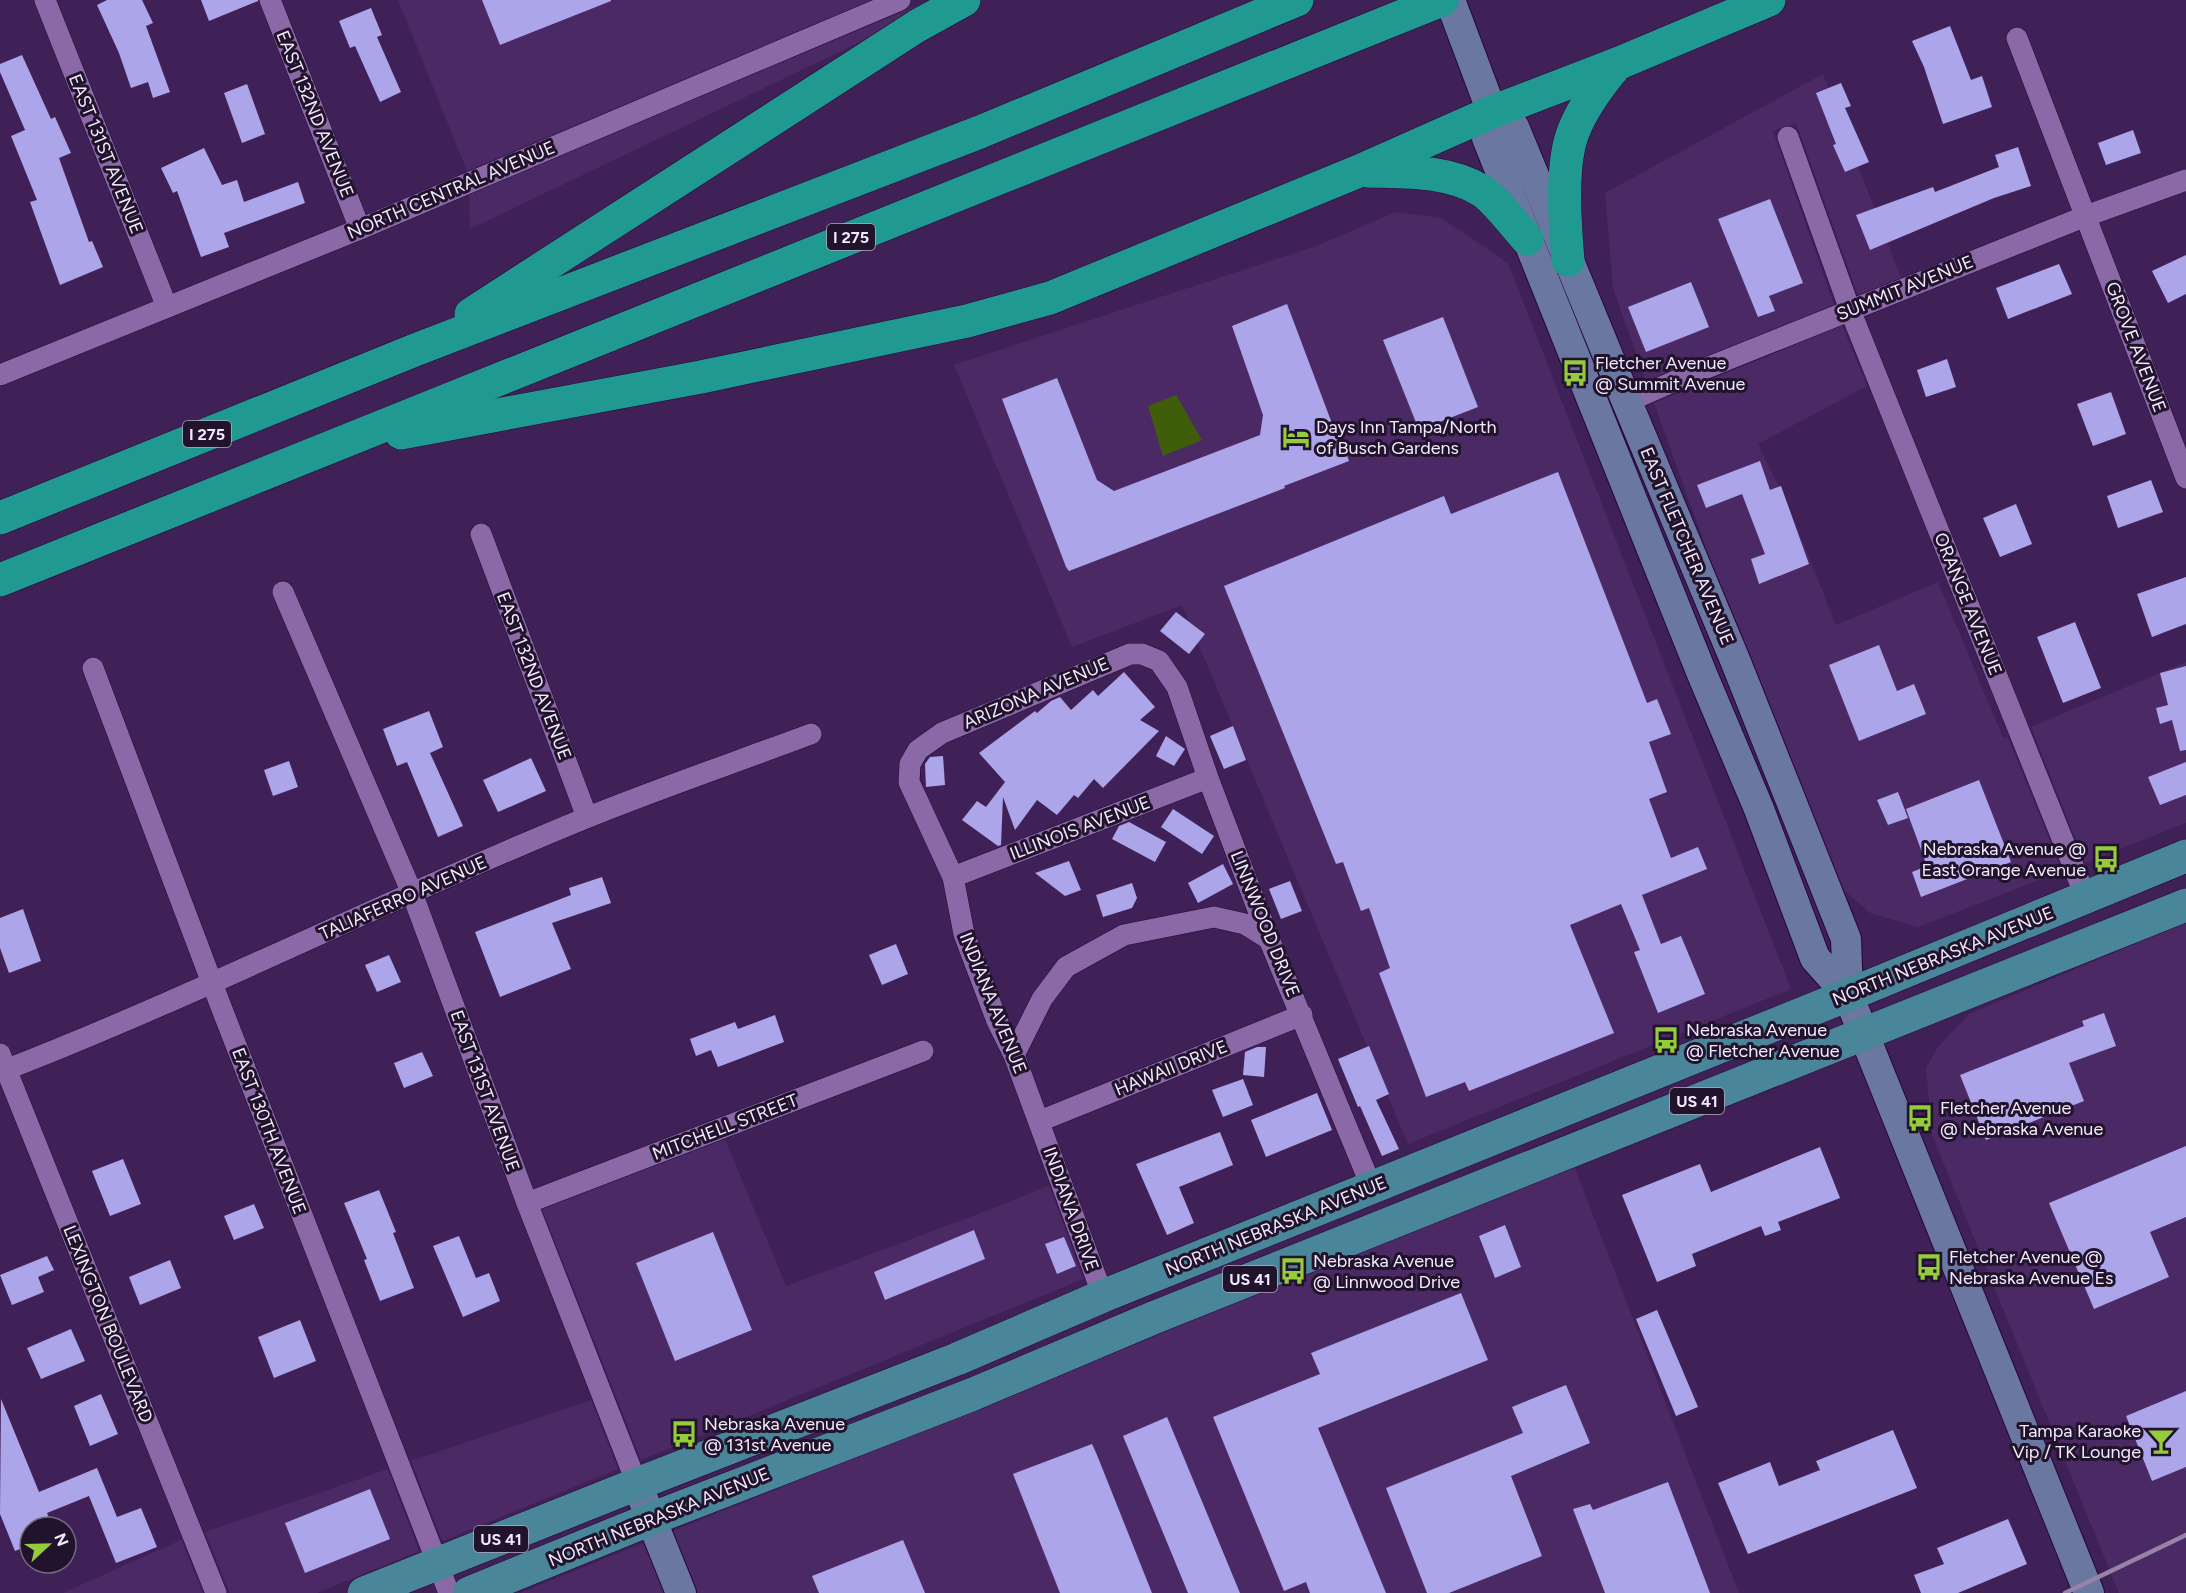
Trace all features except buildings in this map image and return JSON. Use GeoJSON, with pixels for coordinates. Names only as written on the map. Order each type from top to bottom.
{"type":"FeatureCollection","features":[{"type":"Feature","properties":{"kind":"highway"},"geometry":{"type":"LineString","coordinates":[[414,351],[917,26],[964,0]]}},
{"type":"Feature","properties":{"kind":"highway","name":"I 275"},"geometry":{"type":"LineString","coordinates":[[0,518],[414,351],[980,132],[1297,0]]}},
{"type":"Feature","properties":{"kind":"highway","name":"I 275"},"geometry":{"type":"LineString","coordinates":[[0,580],[1442,0]]}},
{"type":"Feature","properties":{"kind":"highway"},"geometry":{"type":"LineString","coordinates":[[329,447],[701,377],[1006,311],[1050,298],[1359,171],[1492,112],[1617,64],[1769,0]]}},
{"type":"Feature","properties":{"kind":"highway"},"geometry":{"type":"LineString","coordinates":[[1568,260],[1564,214],[1568,147],[1573,131],[1589,101],[1617,64]]}},
{"type":"Feature","properties":{"kind":"highway"},"geometry":{"type":"LineString","coordinates":[[1359,171],[1404,172],[1464,182],[1484,192],[1527,239]]}},
{"type":"Feature","properties":{"kind":"main road","name":"EAST FLETCHER AVENUE"},"geometry":{"type":"LineString","coordinates":[[1450,0],[1492,112],[1487,138],[1527,239],[1693,652],[1759,808],[1815,958],[1848,995]]}},
{"type":"Feature","properties":{"kind":"main road","name":"EAST FLETCHER AVENUE"},"geometry":{"type":"LineString","coordinates":[[1492,112],[1514,127],[1735,660],[1846,939],[1848,995],[2090,1593]]}},
{"type":"Feature","properties":{"kind":"main road","name":"NORTH NEBRASKA AVENUE"},"geometry":{"type":"LineString","coordinates":[[364,1593],[444,1578],[637,1484],[957,1359],[1103,1296],[2186,856]]}},
{"type":"Feature","properties":{"kind":"main road","name":"NORTH NEBRASKA AVENUE"},"geometry":{"type":"LineString","coordinates":[[469,1593],[651,1519],[971,1395],[1272,1270],[2186,905]]}},
{"type":"Feature","properties":{"kind":"main road","name":"EAST 131ST AVENUE"},"geometry":{"type":"LineString","coordinates":[[637,1484],[681,1593]]}},
{"type":"Feature","properties":{"kind":"street","name":"EAST 131ST AVENUE"},"geometry":{"type":"LineString","coordinates":[[45,0],[166,307]]}},
{"type":"Feature","properties":{"kind":"street","name":"EAST 132ND AVENUE"},"geometry":{"type":"LineString","coordinates":[[270,0],[360,228]]}},
{"type":"Feature","properties":{"kind":"street","name":"NORTH CENTRAL AVENUE"},"geometry":{"type":"LineString","coordinates":[[0,375],[360,228],[900,0]]}},
{"type":"Feature","properties":{"kind":"street","name":"GROVE AVENUE"},"geometry":{"type":"LineString","coordinates":[[2017,38],[2186,478]]}},
{"type":"Feature","properties":{"kind":"street","name":"ORANGE AVENUE"},"geometry":{"type":"LineString","coordinates":[[1788,137],[1850,310],[2086,898]]}},
{"type":"Feature","properties":{"kind":"street","name":"SUMMIT AVENUE"},"geometry":{"type":"LineString","coordinates":[[1627,402],[2086,216],[2186,180]]}},
{"type":"Feature","properties":{"kind":"street","name":"EAST 132ND AVENUE"},"geometry":{"type":"LineString","coordinates":[[481,534],[587,818]]}},
{"type":"Feature","properties":{"kind":"street","name":"EAST 131ST AVENUE"},"geometry":{"type":"LineString","coordinates":[[283,592],[412,893],[526,1203],[637,1484]]}},
{"type":"Feature","properties":{"kind":"street","name":"ARIZONA AVENUE"},"geometry":{"type":"LineString","coordinates":[[918,750],[942,732],[1130,654],[1142,654],[1159,661]]}},
{"type":"Feature","properties":{"kind":"street","name":"LINNWOOD DRIVE"},"geometry":{"type":"LineString","coordinates":[[1159,661],[1177,687],[1208,778],[1269,939],[1372,1188]]}},
{"type":"Feature","properties":{"kind":"street","name":"EAST 130TH AVENUE"},"geometry":{"type":"LineString","coordinates":[[93,668],[212,984],[444,1578]]}},
{"type":"Feature","properties":{"kind":"street","name":"TALIAFERRO AVENUE"},"geometry":{"type":"LineString","coordinates":[[2,1065],[212,984],[412,893],[587,818],[811,734]]}},
{"type":"Feature","properties":{"kind":"street","name":"INDIANA AVENUE"},"geometry":{"type":"LineString","coordinates":[[918,750],[910,764],[909,782],[953,877],[964,934],[997,1022],[1014,1055],[1040,1121]]}},
{"type":"Feature","properties":{"kind":"street","name":"ILLINOIS AVENUE"},"geometry":{"type":"LineString","coordinates":[[953,877],[1208,778]]}},
{"type":"Feature","properties":{"kind":"street"},"geometry":{"type":"LineString","coordinates":[[1014,1055],[1042,999],[1066,967],[1124,935],[1214,917],[1245,924],[1269,939]]}},
{"type":"Feature","properties":{"kind":"street","name":"HAWAII DRIVE"},"geometry":{"type":"LineString","coordinates":[[1040,1121],[1302,1016]]}},
{"type":"Feature","properties":{"kind":"street","name":"MITCHELL STREET"},"geometry":{"type":"LineString","coordinates":[[526,1203],[923,1051]]}},
{"type":"Feature","properties":{"kind":"street","name":"LEXINGTON BOULEVARD"},"geometry":{"type":"LineString","coordinates":[[2,1065],[216,1593]]}},
{"type":"Feature","properties":{"kind":"street","name":"INDIANA DRIVE"},"geometry":{"type":"LineString","coordinates":[[1040,1121],[1103,1296]]}},
{"type":"Feature","properties":{"kind":"street"},"geometry":{"type":"LineString","coordinates":[[1258,1234],[1272,1270]]}},
{"type":"Feature","properties":{"kind":"street"},"geometry":{"type":"LineString","coordinates":[[957,1359],[971,1395]]}},
{"type":"Feature","properties":{"kind":"shaded area"},"geometry":{"type":"Polygon","coordinates":[[[398,0],[872,0],[467,171],[398,0]]]}},
{"type":"Feature","properties":{"kind":"shaded area"},"geometry":{"type":"Polygon","coordinates":[[[930,0],[941,0],[902,22],[470,229],[469,194],[930,0]]]}},
{"type":"Feature","properties":{"kind":"shaded area"},"geometry":{"type":"Polygon","coordinates":[[[1823,74],[1901,278],[1858,295],[1796,123],[1773,131],[1834,305],[1646,382],[1613,288],[1605,193],[1823,74]]]}},
{"type":"Feature","properties":{"kind":"shaded area"},"geometry":{"type":"Polygon","coordinates":[[[1396,212],[1441,218],[1508,263],[1791,989],[1408,1144],[1182,605],[1072,647],[954,365],[1316,246],[1396,212]]]}},
{"type":"Feature","properties":{"kind":"shaded area"},"geometry":{"type":"Polygon","coordinates":[[[1842,325],[1867,386],[1758,444],[1788,505],[1836,625],[1938,582],[2003,738],[2008,737],[2062,871],[1918,927],[1870,913],[1838,885],[1731,618],[1654,403],[1842,325]]]}},
{"type":"Feature","properties":{"kind":"shaded area"},"geometry":{"type":"Polygon","coordinates":[[[1176,395],[1202,440],[1163,456],[1148,406],[1176,395]]]}},
{"type":"Feature","properties":{"kind":"shaded area"},"geometry":{"type":"Polygon","coordinates":[[[2186,662],[2186,823],[2085,863],[2031,727],[2186,662]]]}},
{"type":"Feature","properties":{"kind":"shaded area"},"geometry":{"type":"Polygon","coordinates":[[[2186,922],[2186,1593],[2119,1593],[1932,1135],[1926,1068],[1938,1047],[1969,1014],[2186,922]]]}},
{"type":"Feature","properties":{"kind":"shaded area"},"geometry":{"type":"Polygon","coordinates":[[[725,1139],[786,1286],[1049,1185],[1083,1279],[641,1460],[542,1209],[725,1139]]]}},
{"type":"Feature","properties":{"kind":"shaded area"},"geometry":{"type":"Polygon","coordinates":[[[1574,1166],[1739,1593],[520,1593],[1574,1166]]]}},
{"type":"Feature","properties":{"kind":"shaded area"},"geometry":{"type":"Polygon","coordinates":[[[591,1400],[618,1469],[442,1541],[411,1461],[591,1400]]]}},
{"type":"Feature","properties":{"kind":"shaded area"},"geometry":{"type":"Polygon","coordinates":[[[388,1469],[419,1551],[317,1593],[230,1593],[205,1532],[388,1469]]]}},
{"type":"Feature","properties":{"kind":"shaded area"},"geometry":{"type":"Polygon","coordinates":[[[181,1540],[203,1593],[63,1593],[181,1540]]]}},
{"type":"Feature","properties":{"kind":"railway"},"geometry":{"type":"LineString","coordinates":[[2065,1593],[2186,1535]]}},
{"type":"Feature","properties":{"kind":"place","name":"Fletcher Avenue @ Summit Avenue"},"geometry":{"type":"Point","coordinates":[1575,373]}},
{"type":"Feature","properties":{"kind":"place","name":"Days Inn Tampa/North of Busch Gardens"},"geometry":{"type":"Point","coordinates":[1296,437]}},
{"type":"Feature","properties":{"kind":"place","name":"Nebraska Avenue @ East Orange Avenue"},"geometry":{"type":"Point","coordinates":[2106,859]}},
{"type":"Feature","properties":{"kind":"place","name":"Nebraska Avenue @ Fletcher Avenue"},"geometry":{"type":"Point","coordinates":[1666,1040]}},
{"type":"Feature","properties":{"kind":"place","name":"Fletcher Avenue @ Nebraska Avenue"},"geometry":{"type":"Point","coordinates":[1920,1118]}},
{"type":"Feature","properties":{"kind":"place","name":"Fletcher Avenue @ Nebraska Avenue Es"},"geometry":{"type":"Point","coordinates":[1929,1267]}},
{"type":"Feature","properties":{"kind":"place","name":"Nebraska Avenue @ Linnwood Drive"},"geometry":{"type":"Point","coordinates":[1293,1271]}},
{"type":"Feature","properties":{"kind":"place","name":"Nebraska Avenue @ 131st Avenue"},"geometry":{"type":"Point","coordinates":[684,1434]}},
{"type":"Feature","properties":{"kind":"place","name":"Tampa Karaoke Vip / TK Lounge"},"geometry":{"type":"Point","coordinates":[2161,1441]}}]}
